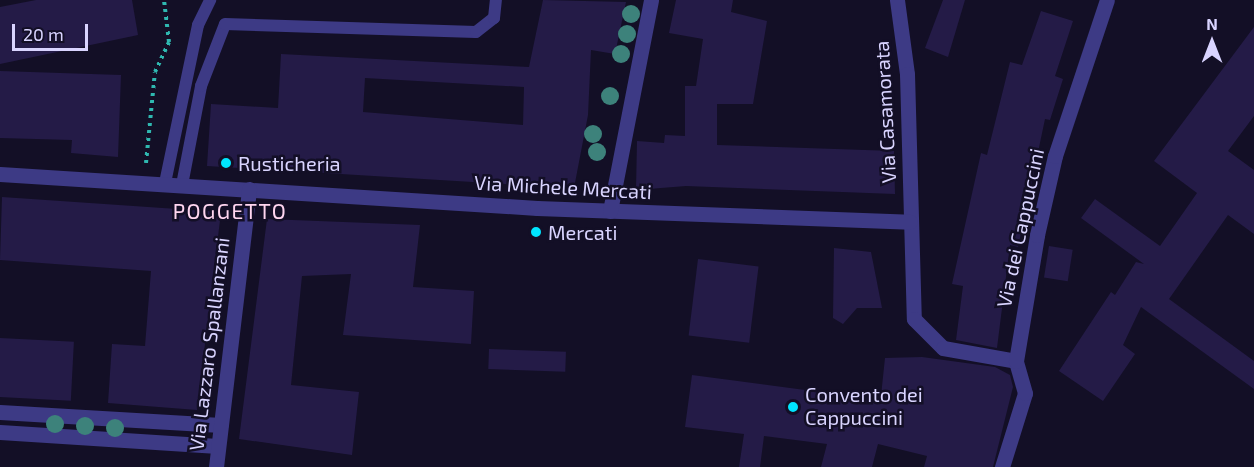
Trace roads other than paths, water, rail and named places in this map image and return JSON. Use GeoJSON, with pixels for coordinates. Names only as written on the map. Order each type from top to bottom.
{"type":"FeatureCollection","features":[{"type":"Feature","properties":{"kind":"street"},"geometry":{"type":"LineString","coordinates":[[610,211],[651,0]]}},
{"type":"Feature","properties":{"kind":"street","name":"Via Casamorata"},"geometry":{"type":"LineString","coordinates":[[897,0],[907,74],[910,222]]}},
{"type":"Feature","properties":{"kind":"street","name":"Via dei Cappuccini"},"geometry":{"type":"LineString","coordinates":[[1002,467],[1025,393],[1016,361],[1055,156],[1107,0]]}},
{"type":"Feature","properties":{"kind":"street","name":"Via Michele Mercati"},"geometry":{"type":"LineString","coordinates":[[0,174],[610,211],[910,222]]}},
{"type":"Feature","properties":{"kind":"street","name":"Via Lazzaro Spallanzani"},"geometry":{"type":"LineString","coordinates":[[216,467],[249,189]]}},
{"type":"Feature","properties":{"kind":"street"},"geometry":{"type":"LineString","coordinates":[[910,222],[910,293],[921,332],[943,348],[1016,361]]}},
{"type":"Feature","properties":{"kind":"street"},"geometry":{"type":"LineString","coordinates":[[0,412],[221,425]]}},
{"type":"Feature","properties":{"kind":"street"},"geometry":{"type":"LineString","coordinates":[[0,432],[218,446]]}},
{"type":"Feature","properties":{"kind":"lane"},"geometry":{"type":"LineString","coordinates":[[165,183],[198,26],[210,0]]}},
{"type":"Feature","properties":{"kind":"lane"},"geometry":{"type":"LineString","coordinates":[[182,185],[201,86],[225,24],[476,32],[494,18],[496,0]]}},
{"type":"Feature","properties":{"kind":"place","name":"Rusticheria"},"geometry":{"type":"Point","coordinates":[226,163]}},
{"type":"Feature","properties":{"kind":"place","name":"Mercati"},"geometry":{"type":"Point","coordinates":[536,232]}},
{"type":"Feature","properties":{"kind":"place","name":"Convento dei Cappuccini"},"geometry":{"type":"Point","coordinates":[793,407]}},
{"type":"Feature","properties":{"kind":"district","name":"POGGETTO"},"geometry":{"type":"Point","coordinates":[230,211]}}]}
